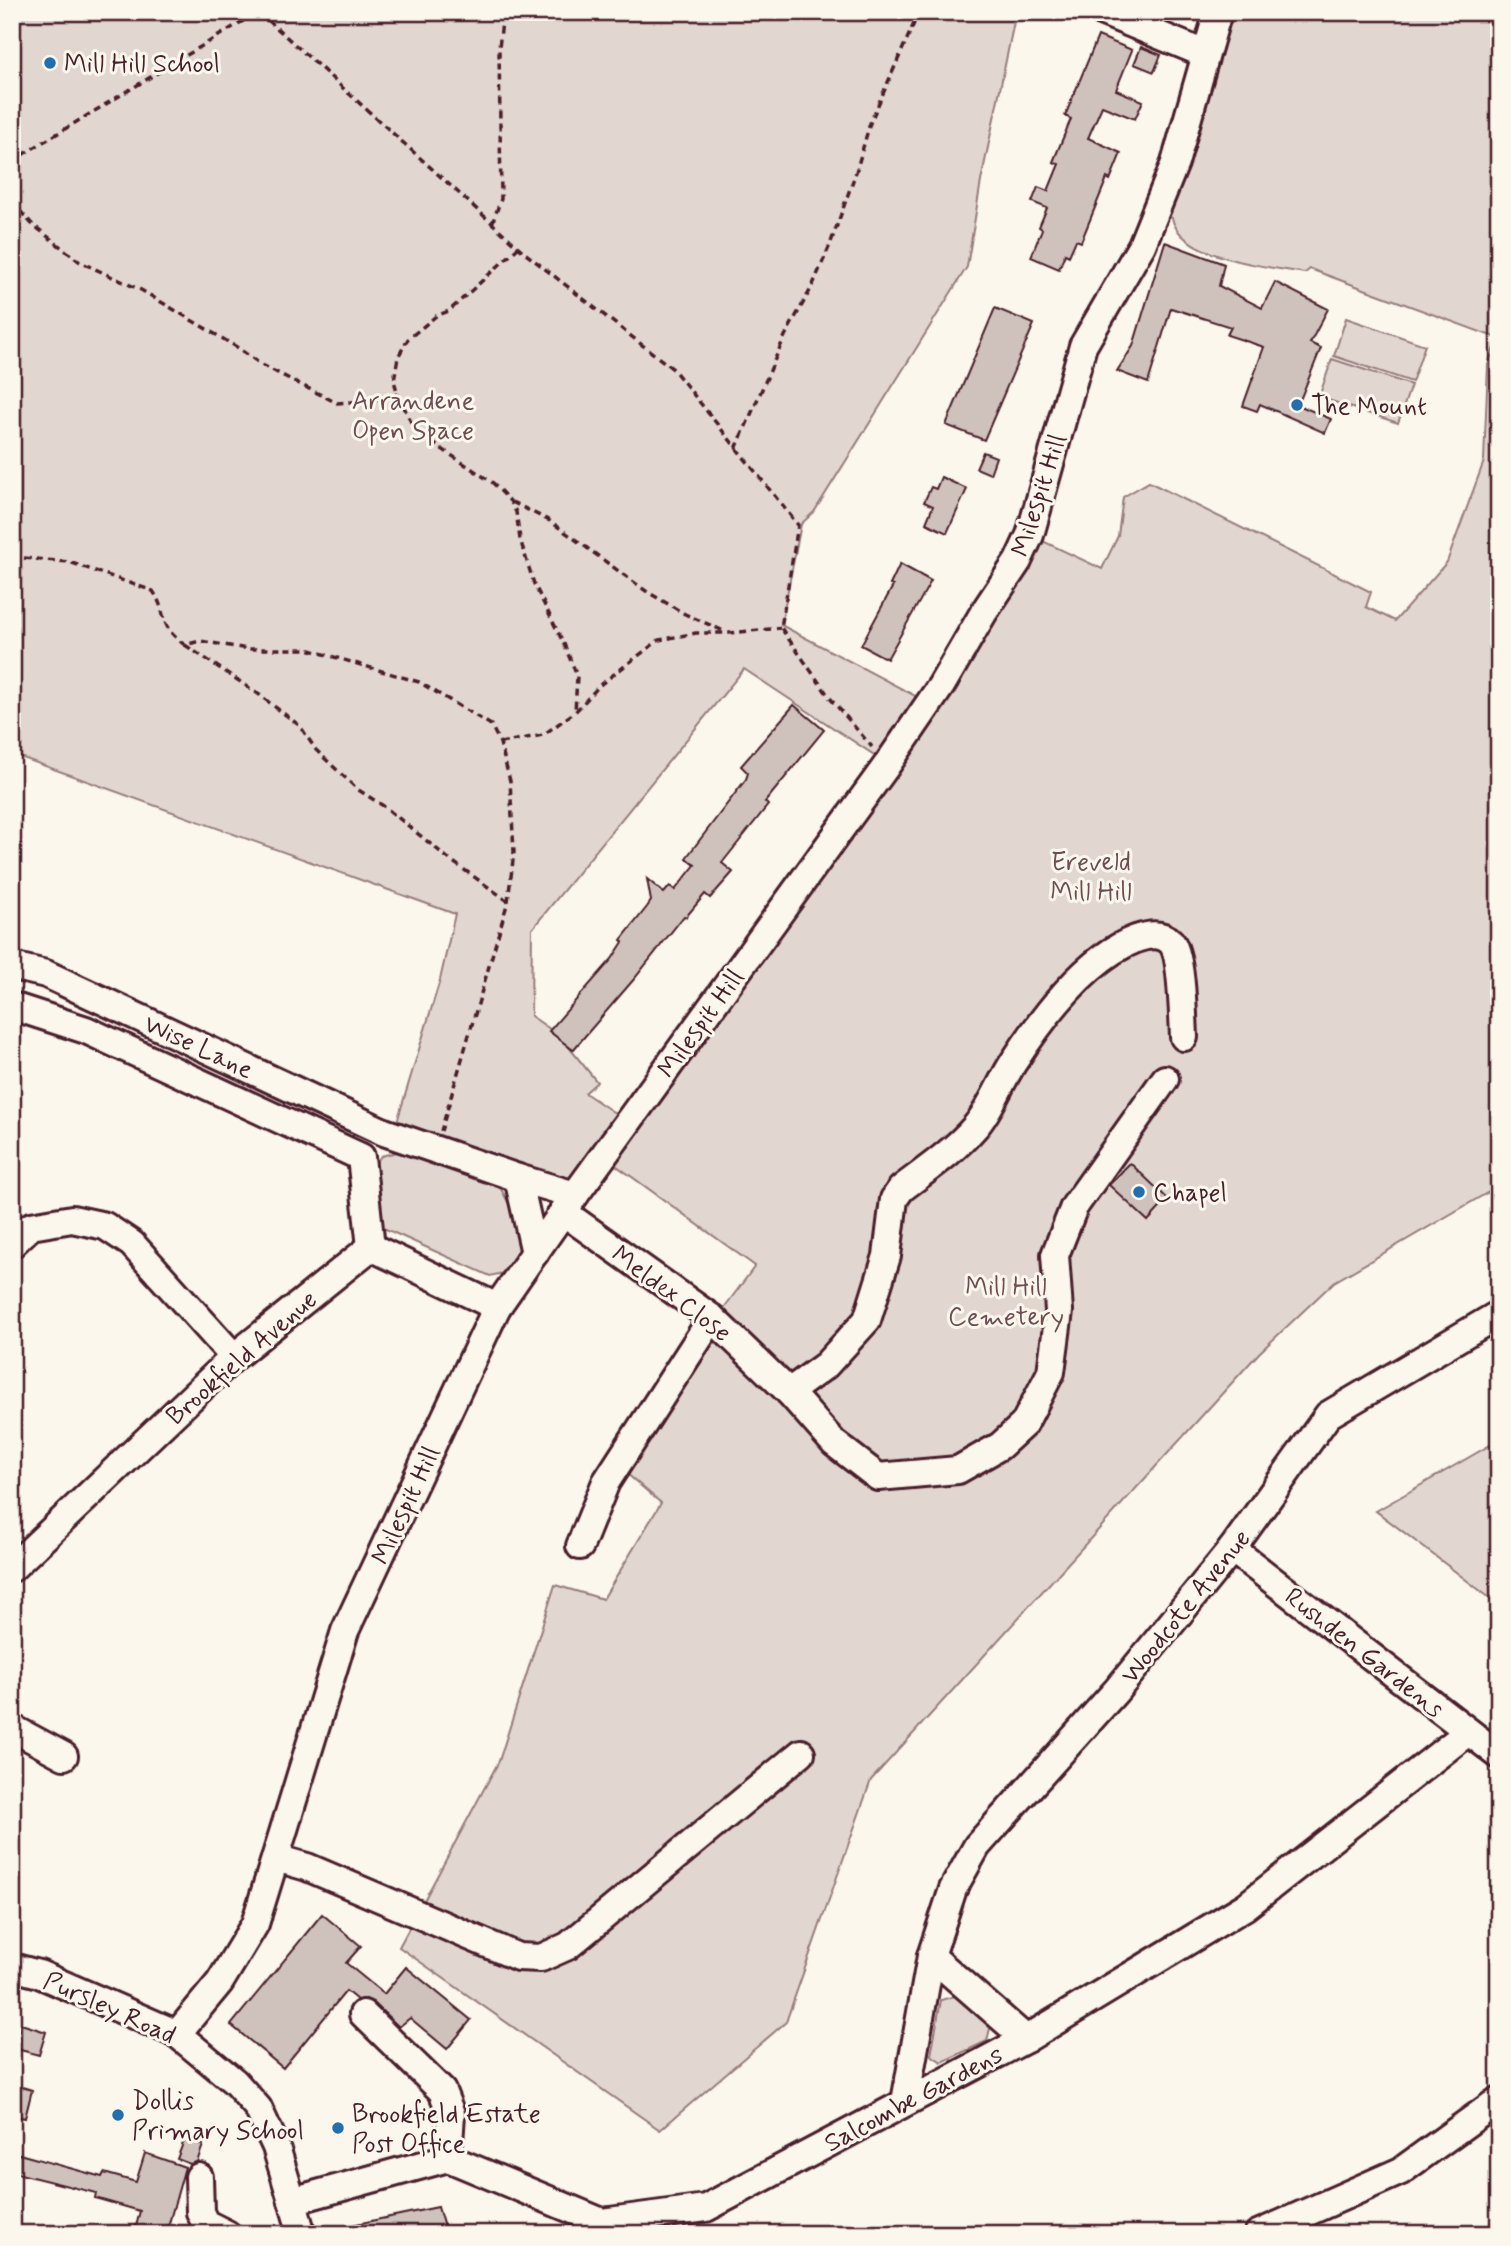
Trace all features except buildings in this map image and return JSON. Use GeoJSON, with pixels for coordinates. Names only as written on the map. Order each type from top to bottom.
{"type":"FeatureCollection","features":[{"type":"Feature","properties":{"kind":"street"},"geometry":{"type":"LineString","coordinates":[[1103,12],[1205,54]]}},
{"type":"Feature","properties":{"kind":"street","name":"Milespit Hill"},"geometry":{"type":"LineString","coordinates":[[177,2034],[220,1982],[256,1924],[345,1631],[497,1307],[887,765],[941,686],[984,612],[1018,561],[1030,536],[1083,346],[1142,245],[1175,163],[1218,12]]}},
{"type":"Feature","properties":{"kind":"street"},"geometry":{"type":"LineString","coordinates":[[783,1386],[826,1365],[867,1320],[887,1256],[894,1199],[901,1189],[976,1127],[1014,1062],[1045,1018],[1090,967],[1129,942],[1148,935],[1162,936],[1173,944],[1184,1037]]}},
{"type":"Feature","properties":{"kind":"street","name":"Wise Lane"},"geometry":{"type":"LineString","coordinates":[[12,965],[46,974],[384,1132],[518,1178],[569,1204]]}},
{"type":"Feature","properties":{"kind":"street","name":"Wise Lane"},"geometry":{"type":"LineString","coordinates":[[12,1006],[86,1030],[360,1157]]}},
{"type":"Feature","properties":{"kind":"street","name":"Meldex Close"},"geometry":{"type":"LineString","coordinates":[[569,1204],[712,1318],[783,1386],[834,1444],[878,1477],[958,1470],[1000,1446],[1024,1424],[1051,1372],[1059,1311],[1055,1255],[1074,1207],[1165,1079]]}},
{"type":"Feature","properties":{"kind":"street"},"geometry":{"type":"LineString","coordinates":[[384,1132],[360,1157],[371,1247],[497,1307]]}},
{"type":"Feature","properties":{"kind":"street"},"geometry":{"type":"LineString","coordinates":[[518,1178],[535,1253]]}},
{"type":"Feature","properties":{"kind":"street"},"geometry":{"type":"LineString","coordinates":[[12,1244],[31,1226],[72,1219],[105,1226],[132,1244],[234,1357]]}},
{"type":"Feature","properties":{"kind":"street","name":"Brookfield Avenue"},"geometry":{"type":"LineString","coordinates":[[12,1568],[234,1357],[371,1247]]}},
{"type":"Feature","properties":{"kind":"street","name":"Woodcote Avenue"},"geometry":{"type":"LineString","coordinates":[[905,2102],[931,1956],[953,1889],[978,1846],[1116,1691],[1232,1549],[1328,1415],[1499,1314]]}},
{"type":"Feature","properties":{"kind":"street"},"geometry":{"type":"LineString","coordinates":[[580,1546],[606,1482],[712,1318]]}},
{"type":"Feature","properties":{"kind":"street","name":"Rushden Gardens"},"geometry":{"type":"LineString","coordinates":[[1232,1549],[1499,1755]]}},
{"type":"Feature","properties":{"kind":"street"},"geometry":{"type":"LineString","coordinates":[[12,1728],[64,1756]]}},
{"type":"Feature","properties":{"kind":"street","name":"Salcombe Gardens"},"geometry":{"type":"LineString","coordinates":[[448,2158],[602,2222],[706,2208],[1026,2039],[1246,1906],[1468,1732]]}},
{"type":"Feature","properties":{"kind":"street"},"geometry":{"type":"LineString","coordinates":[[276,1858],[307,1867],[518,1957],[541,1958],[568,1946],[801,1753]]}},
{"type":"Feature","properties":{"kind":"street"},"geometry":{"type":"LineString","coordinates":[[931,1956],[1026,2039]]}},
{"type":"Feature","properties":{"kind":"street","name":"Pursley Road"},"geometry":{"type":"LineString","coordinates":[[12,1967],[39,1974],[177,2034],[235,2082],[258,2108],[276,2147],[301,2233]]}},
{"type":"Feature","properties":{"kind":"street"},"geometry":{"type":"LineString","coordinates":[[292,2201],[448,2158],[451,2114],[442,2091],[363,2014]]}},
{"type":"Feature","properties":{"kind":"street"},"geometry":{"type":"LineString","coordinates":[[1258,2234],[1401,2171],[1499,2101]]}},
{"type":"Feature","properties":{"kind":"street"},"geometry":{"type":"LineString","coordinates":[[199,2176],[200,2212],[205,2223],[227,2234]]}},
{"type":"Feature","properties":{"kind":"path"},"geometry":{"type":"LineString","coordinates":[[12,161],[259,12],[492,224],[673,369],[798,525],[781,628],[830,698],[887,765]]}},
{"type":"Feature","properties":{"kind":"path"},"geometry":{"type":"LineString","coordinates":[[492,224],[501,199],[499,48],[503,12]]}},
{"type":"Feature","properties":{"kind":"path"},"geometry":{"type":"LineString","coordinates":[[736,449],[785,336],[812,287],[830,245],[870,123],[919,12]]}},
{"type":"Feature","properties":{"kind":"path"},"geometry":{"type":"LineString","coordinates":[[12,202],[32,224],[80,262],[141,290],[262,365],[337,403],[369,401],[398,394]]}},
{"type":"Feature","properties":{"kind":"path"},"geometry":{"type":"LineString","coordinates":[[519,247],[449,311],[436,316],[408,339],[398,357],[394,381],[415,431],[493,483],[510,501],[516,512],[520,539],[534,584],[577,676],[575,712]]}},
{"type":"Feature","properties":{"kind":"path"},"geometry":{"type":"LineString","coordinates":[[510,501],[550,521],[656,597],[685,614],[729,633]]}},
{"type":"Feature","properties":{"kind":"path"},"geometry":{"type":"LineString","coordinates":[[12,557],[69,562],[153,591],[159,601],[166,628],[185,645],[257,693],[300,726],[316,750],[357,789],[385,807],[449,859],[508,901]]}},
{"type":"Feature","properties":{"kind":"path"},"geometry":{"type":"LineString","coordinates":[[500,743],[543,735],[575,712],[601,684],[659,640],[696,633],[781,628]]}},
{"type":"Feature","properties":{"kind":"path"},"geometry":{"type":"LineString","coordinates":[[185,645],[200,641],[248,649],[307,649],[380,669],[419,682],[465,708],[491,725],[500,743],[510,781],[513,816],[514,852],[508,901],[435,1149]]}},
{"type":"Feature","properties":{"kind":"green space"},"geometry":{"type":"Polygon","coordinates":[[[12,12],[1016,12],[981,181],[967,267],[814,512],[801,524],[781,625],[925,701],[885,762],[744,669],[532,929],[531,1016],[560,1036],[597,1082],[585,1093],[628,1122],[887,765],[941,686],[984,612],[1018,561],[1030,535],[1102,569],[1118,536],[1123,497],[1149,482],[1371,592],[1366,607],[1395,621],[1447,562],[1484,461],[1488,365],[1497,338],[1310,269],[1305,273],[1271,268],[1209,252],[1192,243],[1179,232],[1172,218],[1164,215],[1218,12],[1499,12],[1499,1186],[1334,1282],[1259,1353],[871,1780],[786,2022],[660,2130],[399,1947],[499,1761],[555,1585],[603,1599],[661,1503],[626,1473],[721,1312],[755,1266],[603,1156],[575,1195],[393,1135],[440,980],[455,914],[12,754],[12,12]]]}},
{"type":"Feature","properties":{"kind":"green space"},"geometry":{"type":"Polygon","coordinates":[[[1346,318],[1425,345],[1412,382],[1334,356],[1346,318]]]}},
{"type":"Feature","properties":{"kind":"green space"},"geometry":{"type":"Polygon","coordinates":[[[1332,359],[1411,385],[1398,423],[1319,397],[1332,359]]]}},
{"type":"Feature","properties":{"kind":"green space"},"geometry":{"type":"Polygon","coordinates":[[[397,1152],[487,1180],[501,1189],[517,1219],[520,1248],[511,1271],[490,1276],[379,1226],[373,1167],[381,1156],[397,1152]]]}},
{"type":"Feature","properties":{"kind":"green space"},"geometry":{"type":"Polygon","coordinates":[[[1499,1440],[1499,1605],[1376,1511],[1499,1440]]]}},
{"type":"Feature","properties":{"kind":"green space"},"geometry":{"type":"Polygon","coordinates":[[[958,1995],[991,2024],[987,2041],[942,2062],[931,2055],[941,2000],[958,1995]]]}},
{"type":"Feature","properties":{"kind":"place","name":"Mill Hill School"},"geometry":{"type":"Point","coordinates":[50,63]}},
{"type":"Feature","properties":{"kind":"place","name":"The Mount"},"geometry":{"type":"Point","coordinates":[1297,405]}},
{"type":"Feature","properties":{"kind":"place","name":"Chapel"},"geometry":{"type":"Point","coordinates":[1139,1192]}},
{"type":"Feature","properties":{"kind":"place","name":"Dollis Primary School"},"geometry":{"type":"Point","coordinates":[118,2115]}},
{"type":"Feature","properties":{"kind":"place","name":"Brookfield Estate Post Office"},"geometry":{"type":"Point","coordinates":[338,2128]}},
{"type":"Feature","properties":{"kind":"park label","name":"Arrandene Open Space"},"geometry":{"type":"Point","coordinates":[413,415]}},
{"type":"Feature","properties":{"kind":"park label","name":"Ereveld Mill Hill"},"geometry":{"type":"Point","coordinates":[1091,876]}},
{"type":"Feature","properties":{"kind":"park label","name":"Mill Hill Cemetery"},"geometry":{"type":"Point","coordinates":[1006,1301]}}]}
